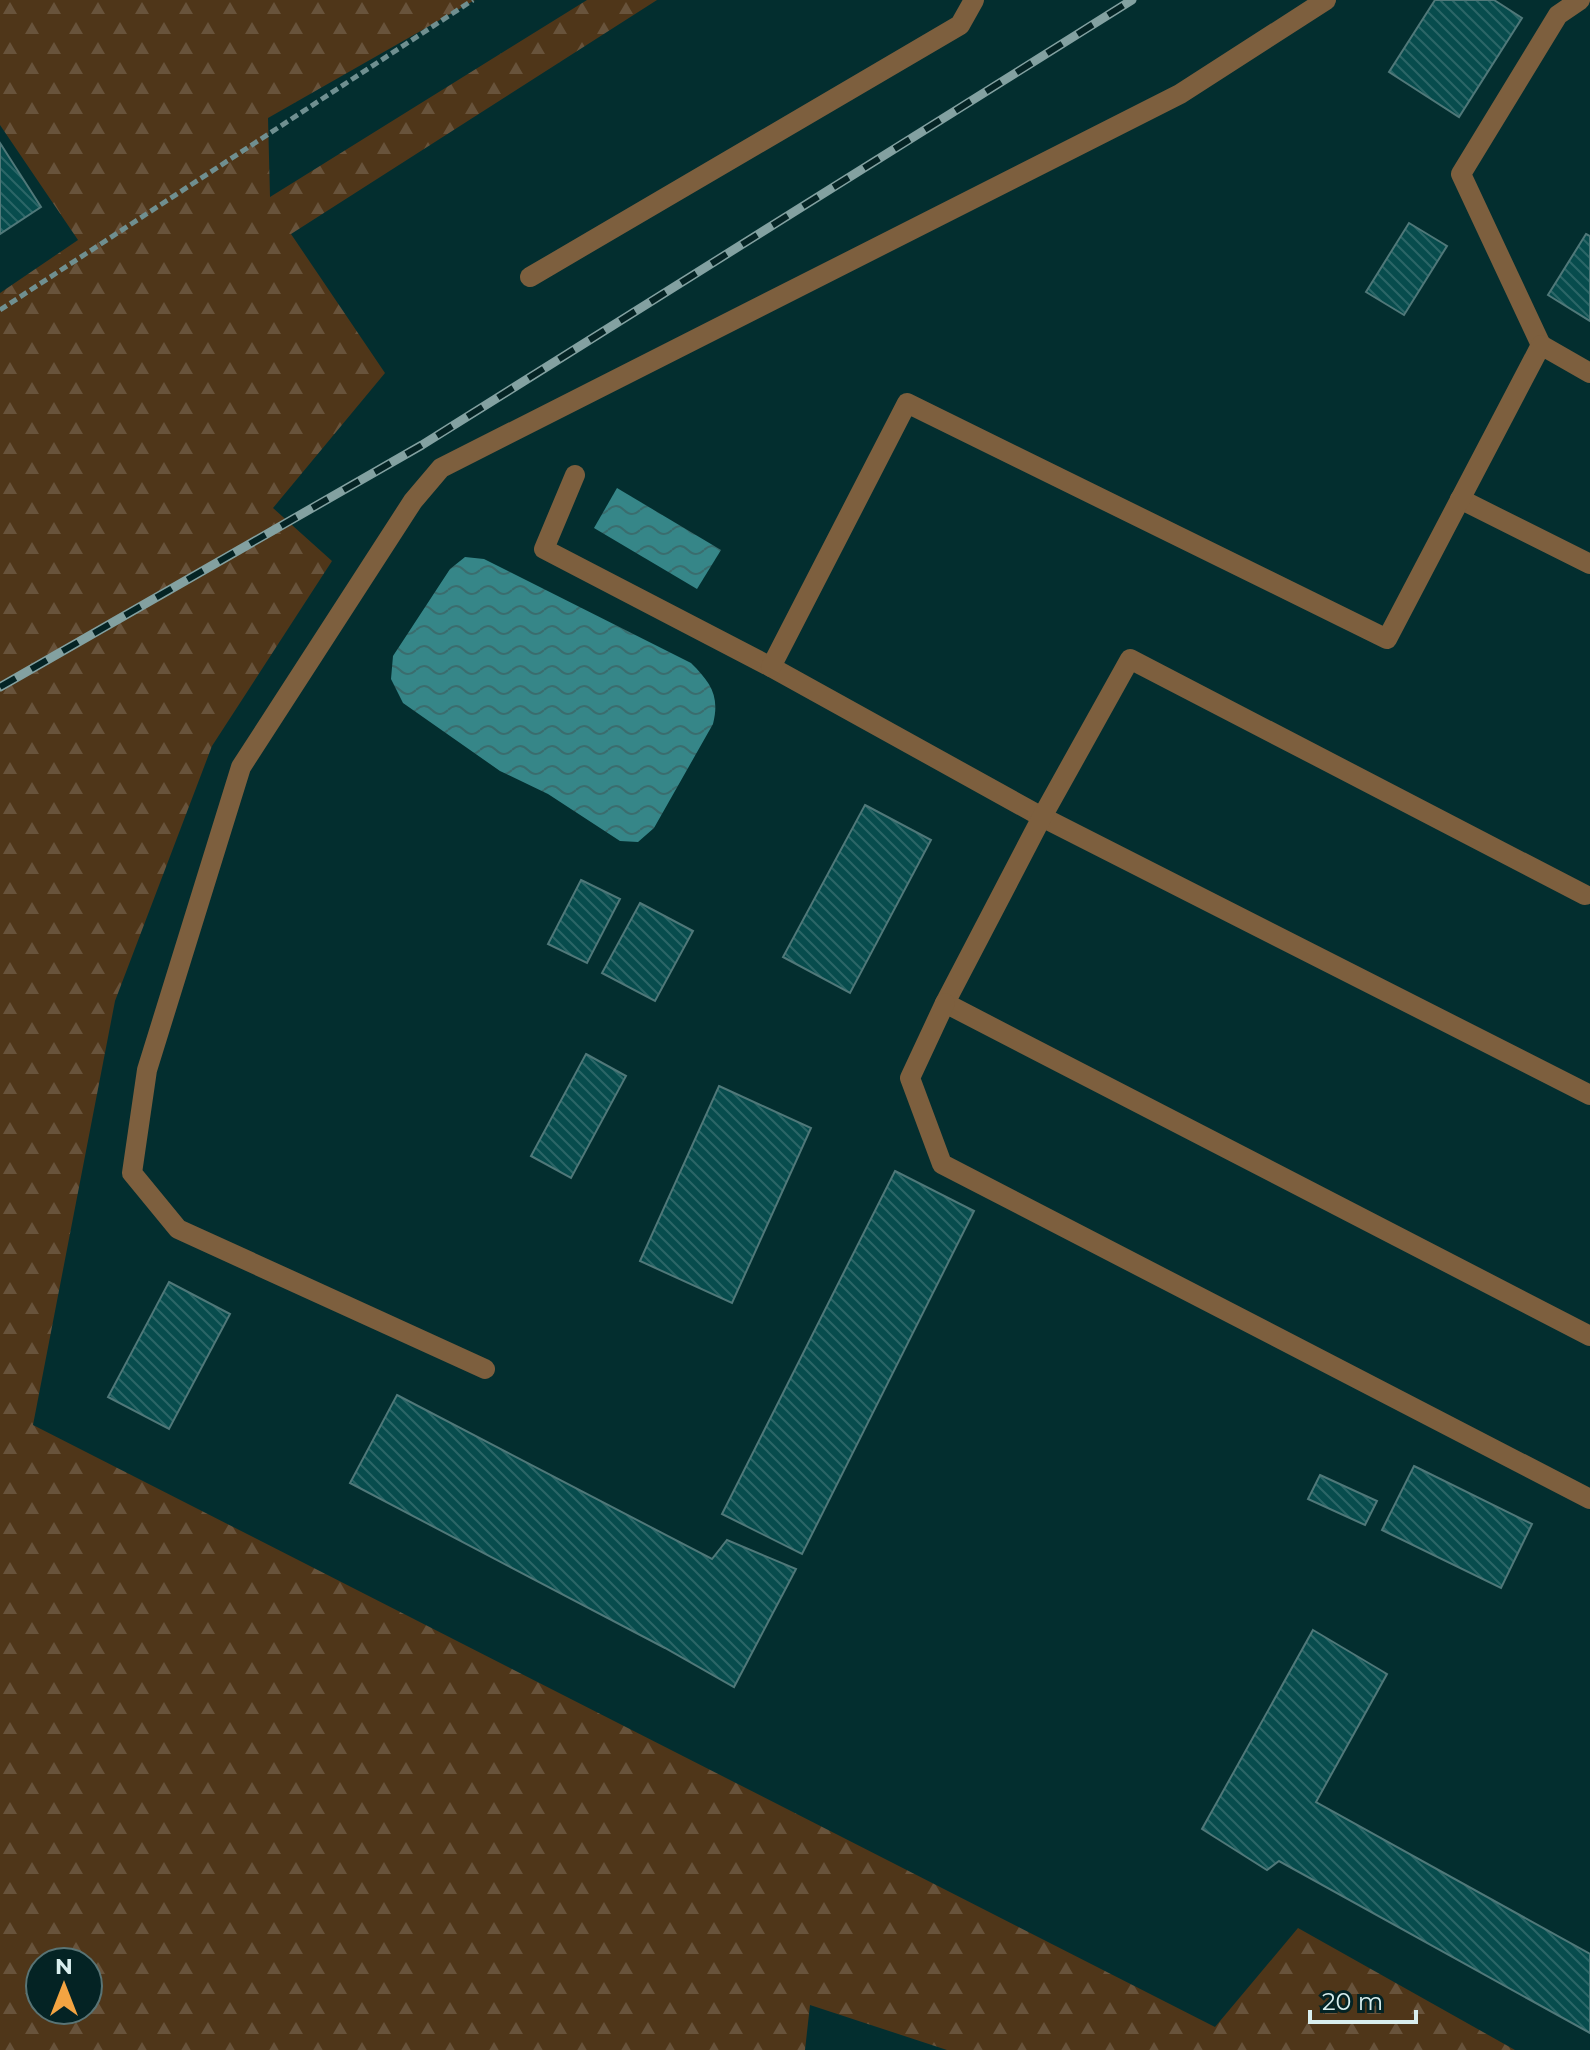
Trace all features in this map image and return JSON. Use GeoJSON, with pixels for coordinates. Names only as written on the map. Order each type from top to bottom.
{"type":"FeatureCollection","features":[{"type":"Feature","properties":{"kind":"lane"},"geometry":{"type":"LineString","coordinates":[[530,277],[960,25],[974,0]]}},
{"type":"Feature","properties":{"kind":"lane"},"geometry":{"type":"LineString","coordinates":[[485,1369],[178,1229],[132,1173],[147,1070],[241,767],[413,501],[441,468],[1180,94],[1326,0]]}},
{"type":"Feature","properties":{"kind":"lane"},"geometry":{"type":"LineString","coordinates":[[1580,0],[1558,15],[1461,174],[1541,345],[1590,373]]}},
{"type":"Feature","properties":{"kind":"lane"},"geometry":{"type":"LineString","coordinates":[[771,667],[907,403],[1387,639],[1541,345]]}},
{"type":"Feature","properties":{"kind":"lane"},"geometry":{"type":"LineString","coordinates":[[575,475],[544,549],[771,667],[1042,817],[1590,1095]]}},
{"type":"Feature","properties":{"kind":"lane"},"geometry":{"type":"LineString","coordinates":[[1460,499],[1590,564]]}},
{"type":"Feature","properties":{"kind":"lane"},"geometry":{"type":"LineString","coordinates":[[1585,895],[1130,659],[1042,817],[945,1003],[910,1078],[942,1164],[1590,1499]]}},
{"type":"Feature","properties":{"kind":"lane"},"geometry":{"type":"LineString","coordinates":[[945,1003],[1590,1336]]}},
{"type":"Feature","properties":{"kind":"path"},"geometry":{"type":"LineString","coordinates":[[0,310],[473,0]]}},
{"type":"Feature","properties":{"kind":"green space"},"geometry":{"type":"Polygon","coordinates":[[[0,0],[475,0],[268,118],[270,197],[587,0],[657,0],[291,234],[385,373],[273,508],[332,561],[212,746],[115,1001],[33,1425],[1215,2027],[1298,1928],[1515,2050],[947,2050],[810,2005],[805,2050],[0,2050],[0,293],[78,240],[0,125],[0,0]]]}},
{"type":"Feature","properties":{"kind":"water"},"geometry":{"type":"Polygon","coordinates":[[[617,488],[721,550],[697,589],[594,528],[617,488]]]}},
{"type":"Feature","properties":{"kind":"water"},"geometry":{"type":"Polygon","coordinates":[[[465,557],[484,559],[691,663],[709,684],[715,705],[713,724],[654,828],[638,842],[620,841],[548,794],[500,771],[403,703],[391,679],[393,656],[450,569],[465,557]]]}},
{"type":"Feature","properties":{"kind":"building"},"geometry":{"type":"Polygon","coordinates":[[[1435,0],[1494,0],[1522,18],[1459,117],[1389,72],[1435,0]]]}},
{"type":"Feature","properties":{"kind":"building"},"geometry":{"type":"Polygon","coordinates":[[[0,143],[41,207],[0,234],[0,143]]]}},
{"type":"Feature","properties":{"kind":"building"},"geometry":{"type":"Polygon","coordinates":[[[1409,223],[1447,246],[1404,315],[1366,292],[1409,223]]]}},
{"type":"Feature","properties":{"kind":"building"},"geometry":{"type":"Polygon","coordinates":[[[1586,234],[1590,236],[1590,321],[1548,295],[1586,234]]]}},
{"type":"Feature","properties":{"kind":"building"},"geometry":{"type":"Polygon","coordinates":[[[865,805],[931,840],[850,993],[783,957],[865,805]]]}},
{"type":"Feature","properties":{"kind":"building"},"geometry":{"type":"Polygon","coordinates":[[[581,880],[620,899],[587,963],[548,944],[581,880]]]}},
{"type":"Feature","properties":{"kind":"building"},"geometry":{"type":"Polygon","coordinates":[[[640,903],[693,931],[655,1001],[602,973],[640,903]]]}},
{"type":"Feature","properties":{"kind":"building"},"geometry":{"type":"Polygon","coordinates":[[[586,1054],[626,1076],[571,1178],[531,1156],[586,1054]]]}},
{"type":"Feature","properties":{"kind":"building"},"geometry":{"type":"Polygon","coordinates":[[[719,1086],[811,1128],[732,1303],[640,1261],[719,1086]]]}},
{"type":"Feature","properties":{"kind":"building"},"geometry":{"type":"Polygon","coordinates":[[[895,1171],[974,1211],[802,1554],[722,1514],[895,1171]]]}},
{"type":"Feature","properties":{"kind":"building"},"geometry":{"type":"Polygon","coordinates":[[[169,1282],[230,1314],[169,1429],[108,1397],[169,1282]]]}},
{"type":"Feature","properties":{"kind":"building"},"geometry":{"type":"Polygon","coordinates":[[[397,1395],[712,1559],[727,1540],[796,1569],[734,1687],[350,1483],[397,1395]]]}},
{"type":"Feature","properties":{"kind":"building"},"geometry":{"type":"Polygon","coordinates":[[[1414,1466],[1532,1524],[1501,1588],[1382,1530],[1414,1466]]]}},
{"type":"Feature","properties":{"kind":"building"},"geometry":{"type":"Polygon","coordinates":[[[1320,1475],[1377,1501],[1365,1525],[1308,1499],[1320,1475]]]}},
{"type":"Feature","properties":{"kind":"building"},"geometry":{"type":"Polygon","coordinates":[[[1313,1630],[1387,1674],[1316,1802],[1590,1954],[1590,2033],[1279,1861],[1267,1870],[1202,1829],[1313,1630]]]}},
{"type":"Feature","properties":{"kind":"railway"},"geometry":{"type":"LineString","coordinates":[[0,687],[422,445],[1132,0]]}}]}
